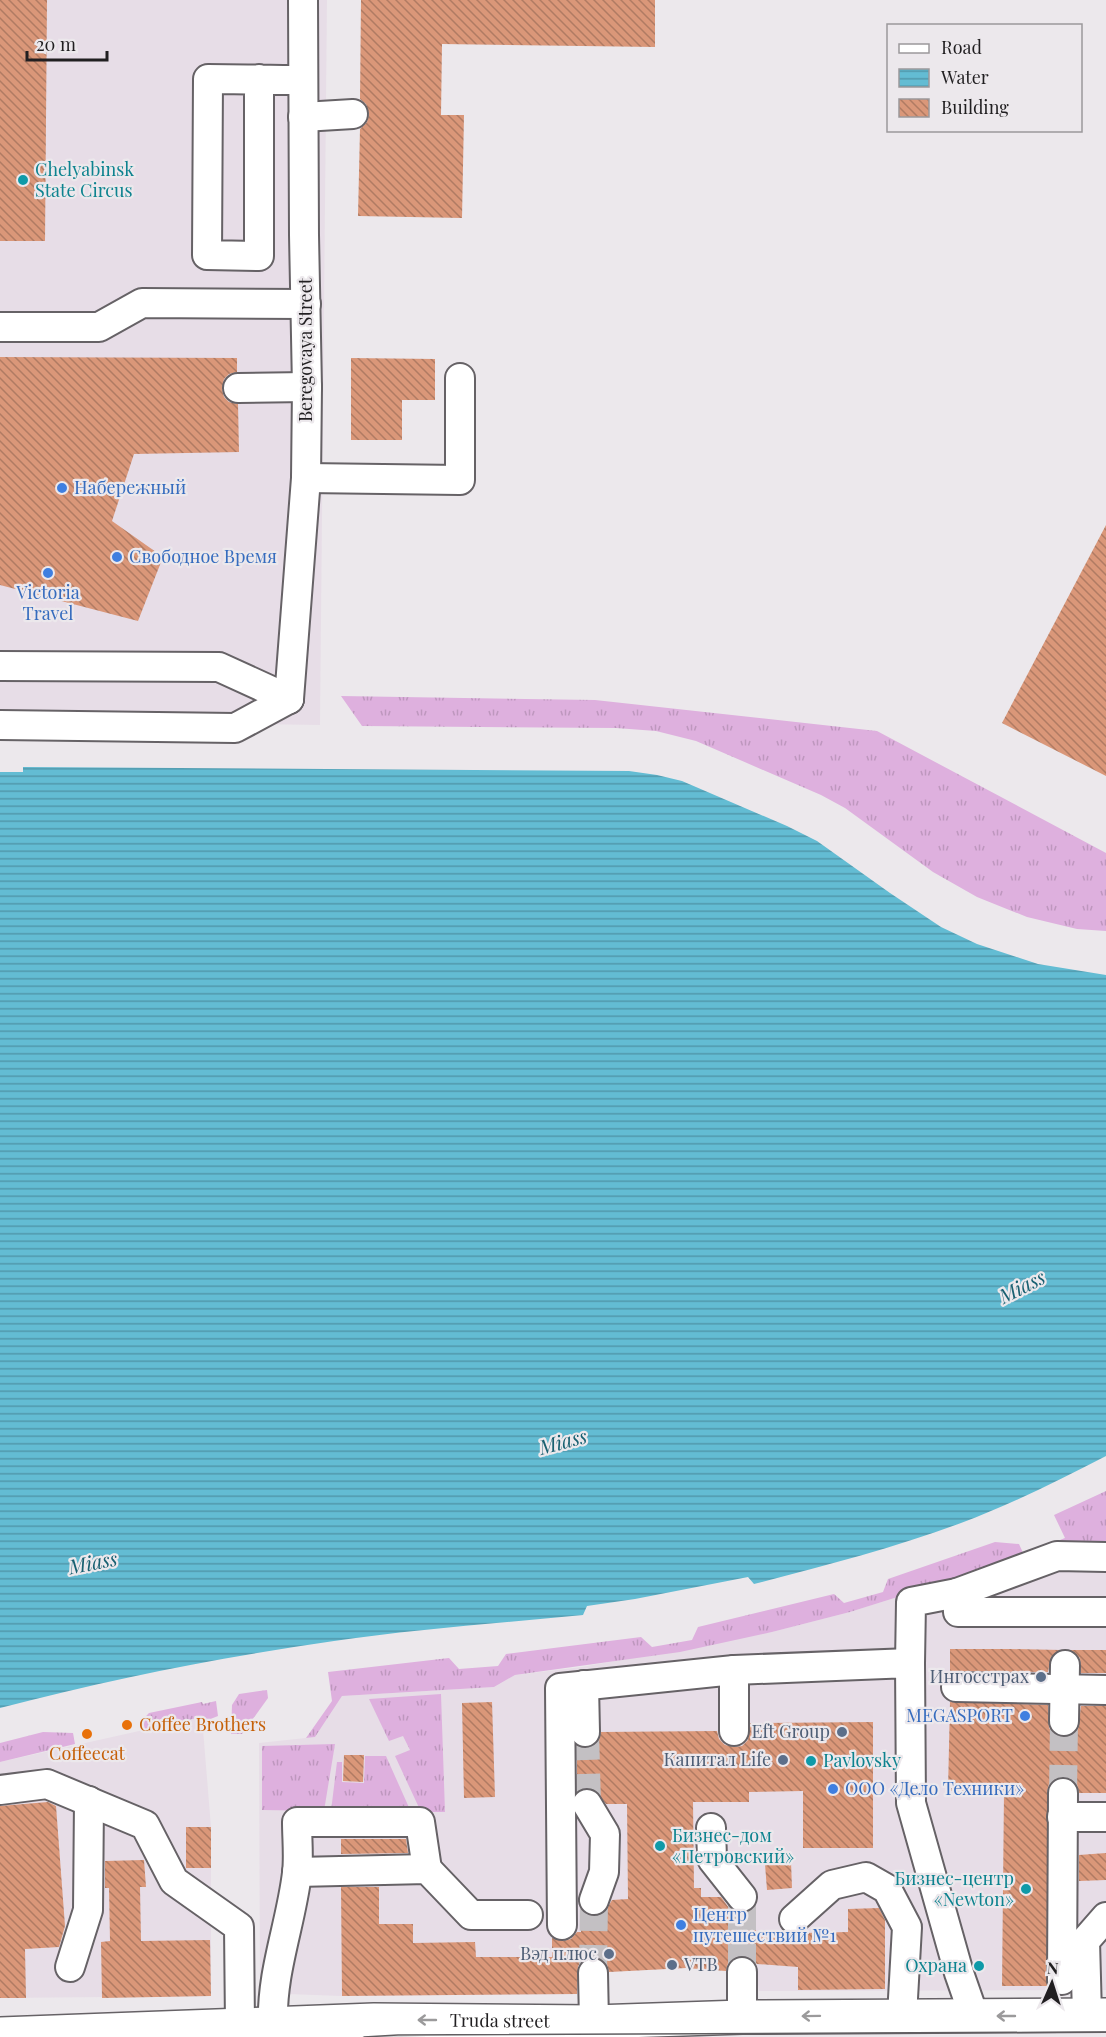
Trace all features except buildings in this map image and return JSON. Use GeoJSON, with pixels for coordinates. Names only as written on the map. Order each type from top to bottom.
{"type":"FeatureCollection","features":[{"type":"Feature","properties":{"kind":"main road","name":"Truda street"},"geometry":{"type":"LineString","coordinates":[[0,2034],[262,2030],[374,2020],[594,2022],[742,2017],[899,2023],[974,2016],[1097,2015]]}},
{"type":"Feature","properties":{"kind":"street","name":"Beregovaya Street"},"geometry":{"type":"LineString","coordinates":[[289,699],[306,478],[303,0]]}},
{"type":"Feature","properties":{"kind":"street"},"geometry":{"type":"LineString","coordinates":[[259,79],[259,256],[207,255],[208,79],[259,79],[303,80]]}},
{"type":"Feature","properties":{"kind":"street"},"geometry":{"type":"LineString","coordinates":[[303,117],[353,114]]}},
{"type":"Feature","properties":{"kind":"street"},"geometry":{"type":"LineString","coordinates":[[259,235],[304,235]]}},
{"type":"Feature","properties":{"kind":"street"},"geometry":{"type":"LineString","coordinates":[[0,327],[99,327],[142,303],[306,304]]}},
{"type":"Feature","properties":{"kind":"street"},"geometry":{"type":"LineString","coordinates":[[306,478],[460,480],[460,378]]}},
{"type":"Feature","properties":{"kind":"street"},"geometry":{"type":"LineString","coordinates":[[238,388],[307,387]]}},
{"type":"Feature","properties":{"kind":"street"},"geometry":{"type":"LineString","coordinates":[[0,666],[219,667],[289,699]]}},
{"type":"Feature","properties":{"kind":"street"},"geometry":{"type":"LineString","coordinates":[[0,725],[235,728],[289,699]]}},
{"type":"Feature","properties":{"kind":"street"},"geometry":{"type":"LineString","coordinates":[[974,2016],[959,1973],[911,1803],[911,1602],[957,1593],[1057,1556],[1106,1557]]}},
{"type":"Feature","properties":{"kind":"street"},"geometry":{"type":"LineString","coordinates":[[957,1593],[958,1612],[1106,1612]]}},
{"type":"Feature","properties":{"kind":"street"},"geometry":{"type":"LineString","coordinates":[[562,1924],[560,1688],[734,1670],[910,1663]]}},
{"type":"Feature","properties":{"kind":"street"},"geometry":{"type":"LineString","coordinates":[[734,1670],[734,1731]]}},
{"type":"Feature","properties":{"kind":"street"},"geometry":{"type":"LineString","coordinates":[[956,1687],[1064,1677],[1106,1690]]}},
{"type":"Feature","properties":{"kind":"street"},"geometry":{"type":"LineString","coordinates":[[1064,1677],[1064,1721]]}},
{"type":"Feature","properties":{"kind":"street"},"geometry":{"type":"LineString","coordinates":[[584,1685],[585,1732]]}},
{"type":"Feature","properties":{"kind":"street"},"geometry":{"type":"LineString","coordinates":[[0,1790],[46,1784],[145,1825],[174,1881],[239,1927],[262,2030]]}},
{"type":"Feature","properties":{"kind":"street"},"geometry":{"type":"LineString","coordinates":[[70,1967],[88,1910],[89,1801]]}},
{"type":"Feature","properties":{"kind":"street"},"geometry":{"type":"LineString","coordinates":[[587,1804],[605,1834],[604,1872],[594,1900]]}},
{"type":"Feature","properties":{"kind":"street"},"geometry":{"type":"LineString","coordinates":[[1062,1980],[1063,1805],[1106,1817]]}},
{"type":"Feature","properties":{"kind":"street"},"geometry":{"type":"LineString","coordinates":[[262,2030],[272,2000],[297,1872],[297,1822],[420,1822],[427,1869],[471,1915],[528,1915]]}},
{"type":"Feature","properties":{"kind":"street"},"geometry":{"type":"LineString","coordinates":[[711,1828],[712,1859],[742,1897]]}},
{"type":"Feature","properties":{"kind":"street"},"geometry":{"type":"LineString","coordinates":[[297,1872],[427,1869]]}},
{"type":"Feature","properties":{"kind":"street"},"geometry":{"type":"LineString","coordinates":[[794,1919],[832,1885],[866,1877],[887,1889],[907,1927],[899,2023]]}},
{"type":"Feature","properties":{"kind":"street"},"geometry":{"type":"LineString","coordinates":[[1097,2015],[1085,1941],[1106,1917]]}},
{"type":"Feature","properties":{"kind":"street"},"geometry":{"type":"LineString","coordinates":[[741,1971],[742,2017]]}},
{"type":"Feature","properties":{"kind":"street"},"geometry":{"type":"LineString","coordinates":[[593,1972],[594,2022]]}},
{"type":"Feature","properties":{"kind":"shaded area"},"geometry":{"type":"Polygon","coordinates":[[[0,0],[327,0],[320,725],[0,720],[0,0]]]}},
{"type":"Feature","properties":{"kind":"shaded area"},"geometry":{"type":"Polygon","coordinates":[[[1065,1538],[1106,1539],[1106,1990],[759,1991],[756,1971],[686,1968],[585,1973],[585,1994],[342,1996],[260,1993],[259,1743],[315,1737],[342,1696],[494,1687],[515,1675],[582,1667],[772,1632],[850,1612],[996,1566],[1065,1538]]]}},
{"type":"Feature","properties":{"kind":"shaded area"},"geometry":{"type":"Polygon","coordinates":[[[202,1717],[211,1827],[211,1996],[0,1998],[0,1762],[202,1717]]]}},
{"type":"Feature","properties":{"kind":"green space"},"geometry":{"type":"Polygon","coordinates":[[[341,696],[595,700],[877,731],[1106,853],[1106,931],[1077,929],[1027,917],[977,897],[933,872],[845,808],[821,795],[696,741],[656,731],[616,728],[362,726],[341,696]]]}},
{"type":"Feature","properties":{"kind":"green space"},"geometry":{"type":"Polygon","coordinates":[[[1106,1491],[1106,1548],[996,1566],[850,1612],[680,1652],[515,1675],[494,1687],[342,1696],[315,1737],[306,1738],[332,1701],[328,1672],[449,1658],[459,1669],[498,1666],[506,1654],[641,1637],[652,1647],[692,1640],[698,1627],[834,1594],[844,1603],[883,1592],[888,1579],[995,1542],[1019,1544],[1024,1555],[1065,1538],[1054,1515],[1106,1491]]]}},
{"type":"Feature","properties":{"kind":"green space"},"geometry":{"type":"Polygon","coordinates":[[[267,1690],[268,1698],[242,1734],[231,1734],[232,1705],[239,1694],[267,1690]]]}},
{"type":"Feature","properties":{"kind":"green space"},"geometry":{"type":"Polygon","coordinates":[[[441,1694],[445,1812],[421,1812],[395,1756],[410,1750],[403,1736],[389,1741],[369,1699],[441,1694]]]}},
{"type":"Feature","properties":{"kind":"green space"},"geometry":{"type":"Polygon","coordinates":[[[216,1701],[218,1716],[203,1722],[202,1717],[141,1730],[140,1722],[149,1713],[216,1701]]]}},
{"type":"Feature","properties":{"kind":"green space"},"geometry":{"type":"Polygon","coordinates":[[[43,1732],[73,1733],[75,1744],[0,1762],[0,1743],[43,1732]]]}},
{"type":"Feature","properties":{"kind":"green space"},"geometry":{"type":"Polygon","coordinates":[[[335,1744],[324,1811],[262,1810],[262,1746],[335,1744]]]}},
{"type":"Feature","properties":{"kind":"green space"},"geometry":{"type":"Polygon","coordinates":[[[365,1756],[386,1756],[411,1812],[331,1811],[337,1762],[342,1762],[342,1782],[364,1783],[365,1756]]]}},
{"type":"Feature","properties":{"kind":"water","name":"Miass"},"geometry":{"type":"Polygon","coordinates":[[[23,767],[629,771],[657,775],[682,781],[817,841],[941,927],[977,944],[1038,964],[1106,975],[1106,1456],[1034,1492],[961,1523],[884,1549],[754,1584],[748,1577],[587,1606],[583,1615],[396,1633],[250,1654],[124,1678],[0,1708],[0,772],[23,772],[23,767]]]}},
{"type":"Feature","properties":{"kind":"tunnel"},"geometry":{"type":"LineString","coordinates":[[1063,1793],[1064,1721]]}},
{"type":"Feature","properties":{"kind":"tunnel"},"geometry":{"type":"LineString","coordinates":[[585,1732],[587,1804]]}},
{"type":"Feature","properties":{"kind":"tunnel"},"geometry":{"type":"LineString","coordinates":[[742,1897],[742,1972]]}},
{"type":"Feature","properties":{"kind":"tunnel"},"geometry":{"type":"LineString","coordinates":[[593,1973],[594,1900]]}},
{"type":"Feature","properties":{"kind":"tram line"},"geometry":{"type":"LineString","coordinates":[[364,2037],[1106,2032]]}},
{"type":"Feature","properties":{"kind":"place","name":"Chelyabinsk State Circus"},"geometry":{"type":"Point","coordinates":[23,180]}},
{"type":"Feature","properties":{"kind":"place","name":"Набережный"},"geometry":{"type":"Point","coordinates":[62,488]}},
{"type":"Feature","properties":{"kind":"place","name":"Свободное Время"},"geometry":{"type":"Point","coordinates":[117,557]}},
{"type":"Feature","properties":{"kind":"place","name":"Victoria Travel"},"geometry":{"type":"Point","coordinates":[48,573]}},
{"type":"Feature","properties":{"kind":"place","name":"Ингосстрах"},"geometry":{"type":"Point","coordinates":[1041,1677]}},
{"type":"Feature","properties":{"kind":"place","name":"MEGASPORT"},"geometry":{"type":"Point","coordinates":[1025,1716]}},
{"type":"Feature","properties":{"kind":"place","name":"Coffee Brothers"},"geometry":{"type":"Point","coordinates":[127,1725]}},
{"type":"Feature","properties":{"kind":"place","name":"Eft Group"},"geometry":{"type":"Point","coordinates":[842,1732]}},
{"type":"Feature","properties":{"kind":"place","name":"Coffeecat"},"geometry":{"type":"Point","coordinates":[87,1734]}},
{"type":"Feature","properties":{"kind":"place","name":"Капитал Life"},"geometry":{"type":"Point","coordinates":[783,1760]}},
{"type":"Feature","properties":{"kind":"place","name":"Pavlovsky"},"geometry":{"type":"Point","coordinates":[811,1761]}},
{"type":"Feature","properties":{"kind":"place","name":"ООО «Дело Техники»"},"geometry":{"type":"Point","coordinates":[833,1789]}},
{"type":"Feature","properties":{"kind":"place","name":"Бизнес-дом «Петровский»"},"geometry":{"type":"Point","coordinates":[660,1846]}},
{"type":"Feature","properties":{"kind":"place","name":"Бизнес-центр «Newton»"},"geometry":{"type":"Point","coordinates":[1026,1889]}},
{"type":"Feature","properties":{"kind":"place","name":"Центр путешествий №1"},"geometry":{"type":"Point","coordinates":[681,1925]}},
{"type":"Feature","properties":{"kind":"place","name":"Вэд плюс"},"geometry":{"type":"Point","coordinates":[609,1954]}},
{"type":"Feature","properties":{"kind":"place","name":"VTB"},"geometry":{"type":"Point","coordinates":[672,1965]}},
{"type":"Feature","properties":{"kind":"place","name":"Охрана"},"geometry":{"type":"Point","coordinates":[979,1966]}}]}
